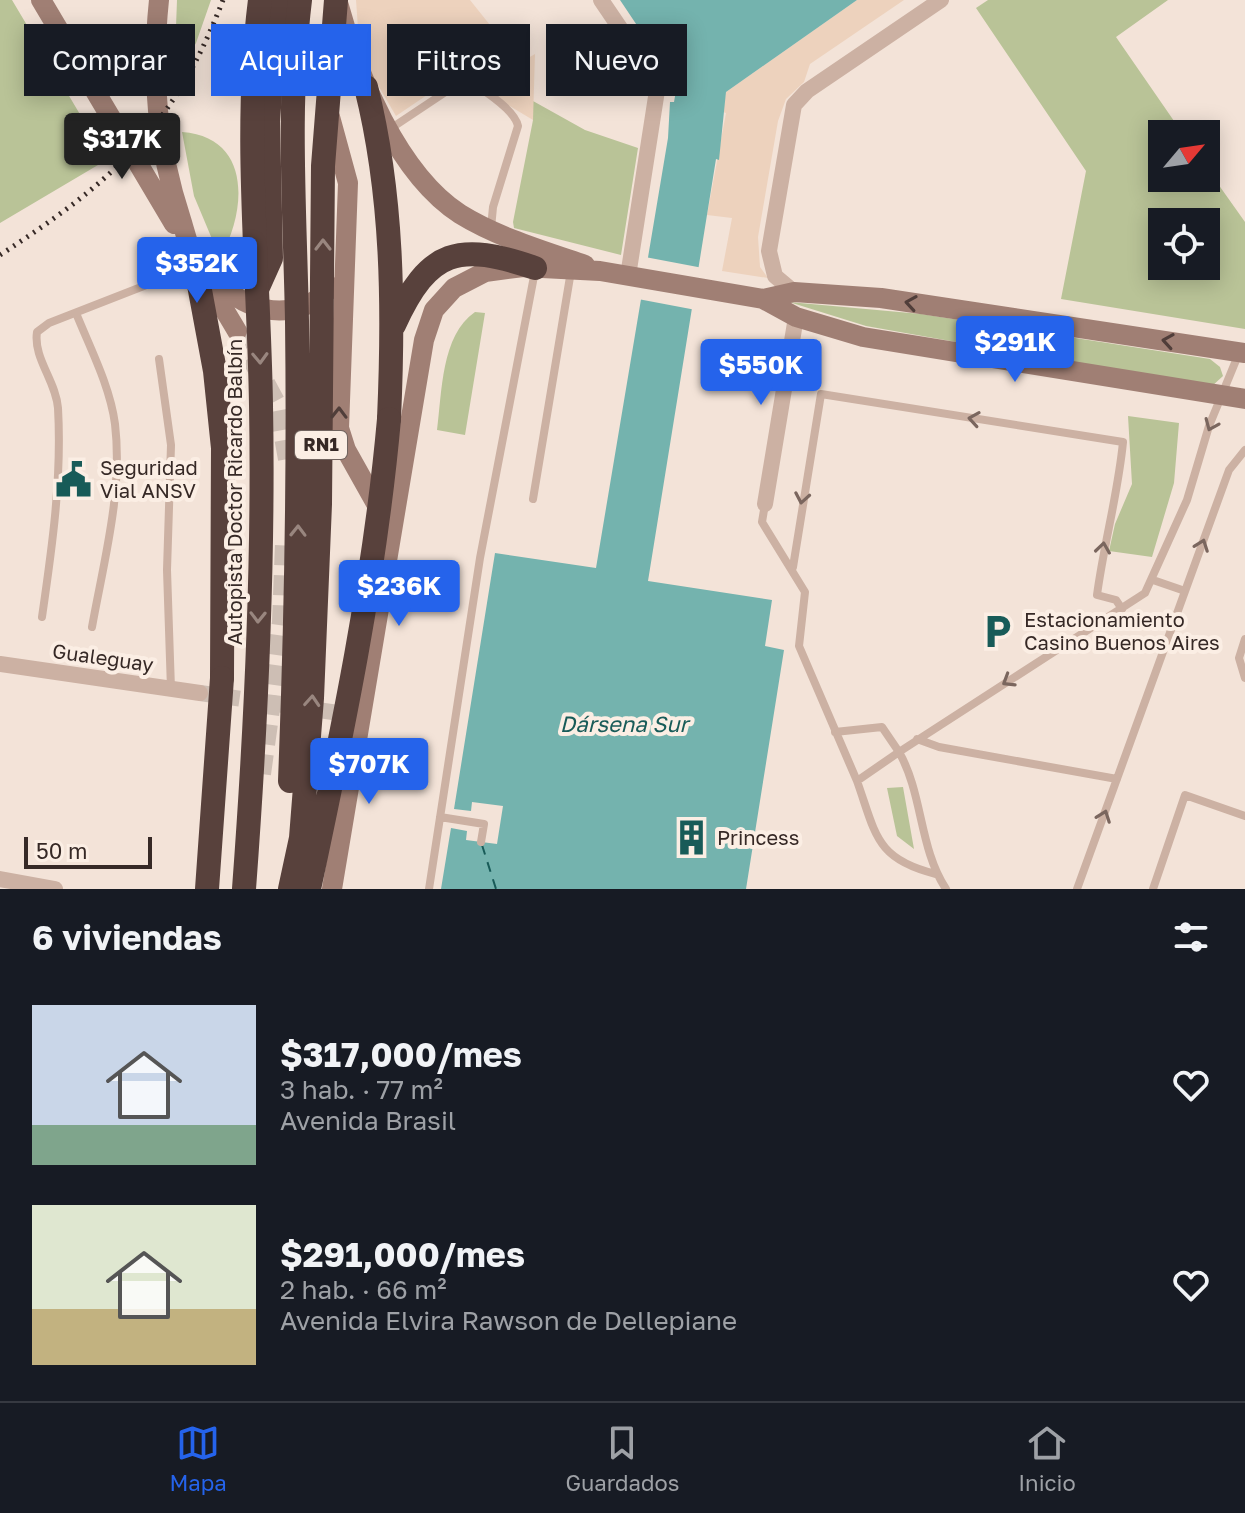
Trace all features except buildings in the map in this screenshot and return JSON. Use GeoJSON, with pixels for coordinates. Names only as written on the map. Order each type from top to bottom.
{"type":"FeatureCollection","features":[{"type":"Feature","properties":{"kind":"highway","name":"Autopista Doctor Ricardo Balbín"},"geometry":{"type":"LineString","coordinates":[[244,889],[258,665],[261,407],[252,104],[260,0]]}},
{"type":"Feature","properties":{"kind":"highway"},"geometry":{"type":"LineString","coordinates":[[258,287],[271,258],[268,121],[277,0]]}},
{"type":"Feature","properties":{"kind":"highway"},"geometry":{"type":"LineString","coordinates":[[288,889],[298,483],[291,133],[293,56],[300,0]]}},
{"type":"Feature","properties":{"kind":"highway","name":"RN1"},"geometry":{"type":"LineString","coordinates":[[288,889],[301,838],[315,636],[322,416],[323,166],[337,0]]}},
{"type":"Feature","properties":{"kind":"highway"},"geometry":{"type":"LineString","coordinates":[[309,889],[339,745],[384,476],[391,331],[387,198],[380,141],[368,96]]}},
{"type":"Feature","properties":{"kind":"highway"},"geometry":{"type":"LineString","coordinates":[[391,331],[408,295],[426,271],[444,260],[477,252],[535,268]]}},
{"type":"Feature","properties":{"kind":"highway"},"geometry":{"type":"LineString","coordinates":[[194,258],[215,371],[223,448],[222,678],[207,889]]}},
{"type":"Feature","properties":{"kind":"main road"},"geometry":{"type":"LineString","coordinates":[[41,0],[237,331]]}},
{"type":"Feature","properties":{"kind":"main road"},"geometry":{"type":"LineString","coordinates":[[159,0],[154,54],[158,123],[174,198],[194,258],[236,296],[258,307],[277,311],[318,299],[334,283],[344,262]]}},
{"type":"Feature","properties":{"kind":"main road"},"geometry":{"type":"LineString","coordinates":[[330,0],[320,83],[347,175],[340,434],[392,533]]}},
{"type":"Feature","properties":{"kind":"main road"},"geometry":{"type":"LineString","coordinates":[[337,0],[344,24]]}},
{"type":"Feature","properties":{"kind":"main road"},"geometry":{"type":"LineString","coordinates":[[371,96],[390,129],[437,195],[462,215],[600,271]]}},
{"type":"Feature","properties":{"kind":"main road"},"geometry":{"type":"LineString","coordinates":[[332,889],[416,379],[434,310],[447,294],[476,275],[508,267],[600,271],[754,298],[796,317],[863,337],[1235,398]]}},
{"type":"Feature","properties":{"kind":"main road"},"geometry":{"type":"LineString","coordinates":[[754,298],[794,292],[881,298],[1242,353]]}},
{"type":"Feature","properties":{"kind":"street"},"geometry":{"type":"LineString","coordinates":[[601,0],[658,84],[634,277]]}},
{"type":"Feature","properties":{"kind":"street"},"geometry":{"type":"LineString","coordinates":[[794,292],[775,276],[769,251],[794,105],[807,91],[941,0]]}},
{"type":"Feature","properties":{"kind":"street"},"geometry":{"type":"LineString","coordinates":[[765,504],[796,317]]}},
{"type":"Feature","properties":{"kind":"street","name":"Gualeguay"},"geometry":{"type":"LineString","coordinates":[[0,664],[200,693]]}},
{"type":"Feature","properties":{"kind":"street"},"geometry":{"type":"LineString","coordinates":[[0,879],[55,889]]}},
{"type":"Feature","properties":{"kind":"lane"},"geometry":{"type":"LineString","coordinates":[[390,129],[462,81],[513,114],[518,126],[493,207],[491,229]]}},
{"type":"Feature","properties":{"kind":"lane"},"geometry":{"type":"LineString","coordinates":[[42,617],[57,512],[58,405],[52,379],[35,346],[37,332],[154,282],[168,266],[181,236]]}},
{"type":"Feature","properties":{"kind":"lane"},"geometry":{"type":"LineString","coordinates":[[429,889],[480,558],[535,268]]}},
{"type":"Feature","properties":{"kind":"lane"},"geometry":{"type":"LineString","coordinates":[[533,499],[571,271]]}},
{"type":"Feature","properties":{"kind":"lane"},"geometry":{"type":"LineString","coordinates":[[76,313],[101,376],[114,421],[118,476],[92,627]]}},
{"type":"Feature","properties":{"kind":"lane"},"geometry":{"type":"LineString","coordinates":[[857,781],[1145,593],[1187,500],[1209,426],[1235,398],[1242,353]]}},
{"type":"Feature","properties":{"kind":"lane"},"geometry":{"type":"LineString","coordinates":[[159,359],[171,445],[167,570],[171,689]]}},
{"type":"Feature","properties":{"kind":"lane"},"geometry":{"type":"LineString","coordinates":[[793,567],[821,394],[1123,442],[1118,495],[1106,526],[1097,595],[1116,600],[1122,609]]}},
{"type":"Feature","properties":{"kind":"lane"},"geometry":{"type":"LineString","coordinates":[[1077,889],[1229,470],[1245,450]]}},
{"type":"Feature","properties":{"kind":"lane"},"geometry":{"type":"LineString","coordinates":[[765,504],[762,522],[793,567],[805,592],[799,646],[857,781],[875,838],[896,860],[936,874]]}},
{"type":"Feature","properties":{"kind":"lane"},"geometry":{"type":"LineString","coordinates":[[1153,580],[1185,591]]}},
{"type":"Feature","properties":{"kind":"lane"},"geometry":{"type":"LineString","coordinates":[[1245,639],[1239,658],[1245,678]]}},
{"type":"Feature","properties":{"kind":"lane"},"geometry":{"type":"LineString","coordinates":[[835,732],[882,727],[911,772],[936,874],[946,889]]}},
{"type":"Feature","properties":{"kind":"lane"},"geometry":{"type":"LineString","coordinates":[[917,739],[939,747],[1117,779]]}},
{"type":"Feature","properties":{"kind":"lane"},"geometry":{"type":"LineString","coordinates":[[1153,889],[1185,795],[1245,816]]}},
{"type":"Feature","properties":{"kind":"lane"},"geometry":{"type":"LineString","coordinates":[[440,817],[484,824],[481,842]]}},
{"type":"Feature","properties":{"kind":"green space"},"geometry":{"type":"Polygon","coordinates":[[[0,0],[12,0],[26,24],[24,96],[69,96],[103,153],[98,165],[0,223],[0,0]]]}},
{"type":"Feature","properties":{"kind":"green space"},"geometry":{"type":"Polygon","coordinates":[[[177,0],[211,0],[195,45],[195,24],[176,24],[177,0]]]}},
{"type":"Feature","properties":{"kind":"green space"},"geometry":{"type":"Polygon","coordinates":[[[988,0],[1168,0],[1116,37],[1173,120],[1148,120],[1148,192],[1220,192],[1220,187],[1245,222],[1245,329],[1061,299],[1086,171],[976,8],[988,0]]]}},
{"type":"Feature","properties":{"kind":"green space"},"geometry":{"type":"Polygon","coordinates":[[[533,101],[585,130],[638,148],[621,255],[514,228],[533,120],[533,101]]]}},
{"type":"Feature","properties":{"kind":"green space"},"geometry":{"type":"Polygon","coordinates":[[[182,132],[205,137],[221,147],[232,162],[238,199],[229,239],[220,258],[194,196],[182,132]]]}},
{"type":"Feature","properties":{"kind":"green space"},"geometry":{"type":"Polygon","coordinates":[[[789,302],[921,314],[1210,359],[1220,367],[1223,376],[1211,387],[866,326],[789,302]]]}},
{"type":"Feature","properties":{"kind":"green space"},"geometry":{"type":"Polygon","coordinates":[[[475,312],[485,313],[465,435],[437,430],[449,350],[455,335],[475,312]]]}},
{"type":"Feature","properties":{"kind":"green space"},"geometry":{"type":"Polygon","coordinates":[[[1128,416],[1179,423],[1174,483],[1152,557],[1109,551],[1115,524],[1132,484],[1128,416]]]}},
{"type":"Feature","properties":{"kind":"green space"},"geometry":{"type":"Polygon","coordinates":[[[903,787],[914,849],[897,836],[887,788],[903,787]]]}},
{"type":"Feature","properties":{"kind":"shaded area"},"geometry":{"type":"Polygon","coordinates":[[[356,0],[470,0],[489,24],[387,24],[387,96],[426,96],[396,116],[371,70],[371,24],[358,24],[356,0]]]}},
{"type":"Feature","properties":{"kind":"shaded area"},"geometry":{"type":"Polygon","coordinates":[[[857,0],[904,0],[810,64],[804,82],[786,99],[778,121],[758,237],[760,267],[768,278],[722,271],[732,218],[707,215],[726,113],[723,112],[726,92],[857,0]]]}},
{"type":"Feature","properties":{"kind":"shaded area"},"geometry":{"type":"Polygon","coordinates":[[[535,54],[533,120],[493,96],[530,96],[530,57],[535,54]]]}},
{"type":"Feature","properties":{"kind":"water","name":"Dársena Sur"},"geometry":{"type":"Polygon","coordinates":[[[620,0],[857,0],[726,92],[719,160],[716,159],[648,581],[772,600],[765,646],[784,650],[746,889],[441,889],[451,828],[467,831],[466,840],[497,844],[503,806],[472,802],[471,811],[454,809],[495,553],[596,568],[668,138],[670,102],[674,102],[675,96],[687,96],[687,24],[636,24],[620,0]]]}},
{"type":"Feature","properties":{"kind":"pier"},"geometry":{"type":"Polygon","coordinates":[[[645,257],[703,268],[696,310],[638,299],[645,257]]]}},
{"type":"Feature","properties":{"kind":"ferry route"},"geometry":{"type":"LineString","coordinates":[[482,845],[496,889]]}},
{"type":"Feature","properties":{"kind":"tunnel"},"geometry":{"type":"LineString","coordinates":[[237,331],[279,409],[288,459]]}},
{"type":"Feature","properties":{"kind":"tunnel"},"geometry":{"type":"LineString","coordinates":[[261,774],[282,622],[285,543]]}},
{"type":"Feature","properties":{"kind":"tunnel"},"geometry":{"type":"LineString","coordinates":[[200,693],[353,715]]}},
{"type":"Feature","properties":{"kind":"railway"},"geometry":{"type":"LineString","coordinates":[[0,255],[75,202],[135,148],[183,84],[223,0]]}},
{"type":"Feature","properties":{"kind":"place","name":"Seguridad Vial ANSV"},"geometry":{"type":"Point","coordinates":[74,479]}},
{"type":"Feature","properties":{"kind":"place","name":"Estacionamiento Casino Buenos Aires"},"geometry":{"type":"Point","coordinates":[998,631]}},
{"type":"Feature","properties":{"kind":"place","name":"Princess"},"geometry":{"type":"Point","coordinates":[691,838]}}]}
